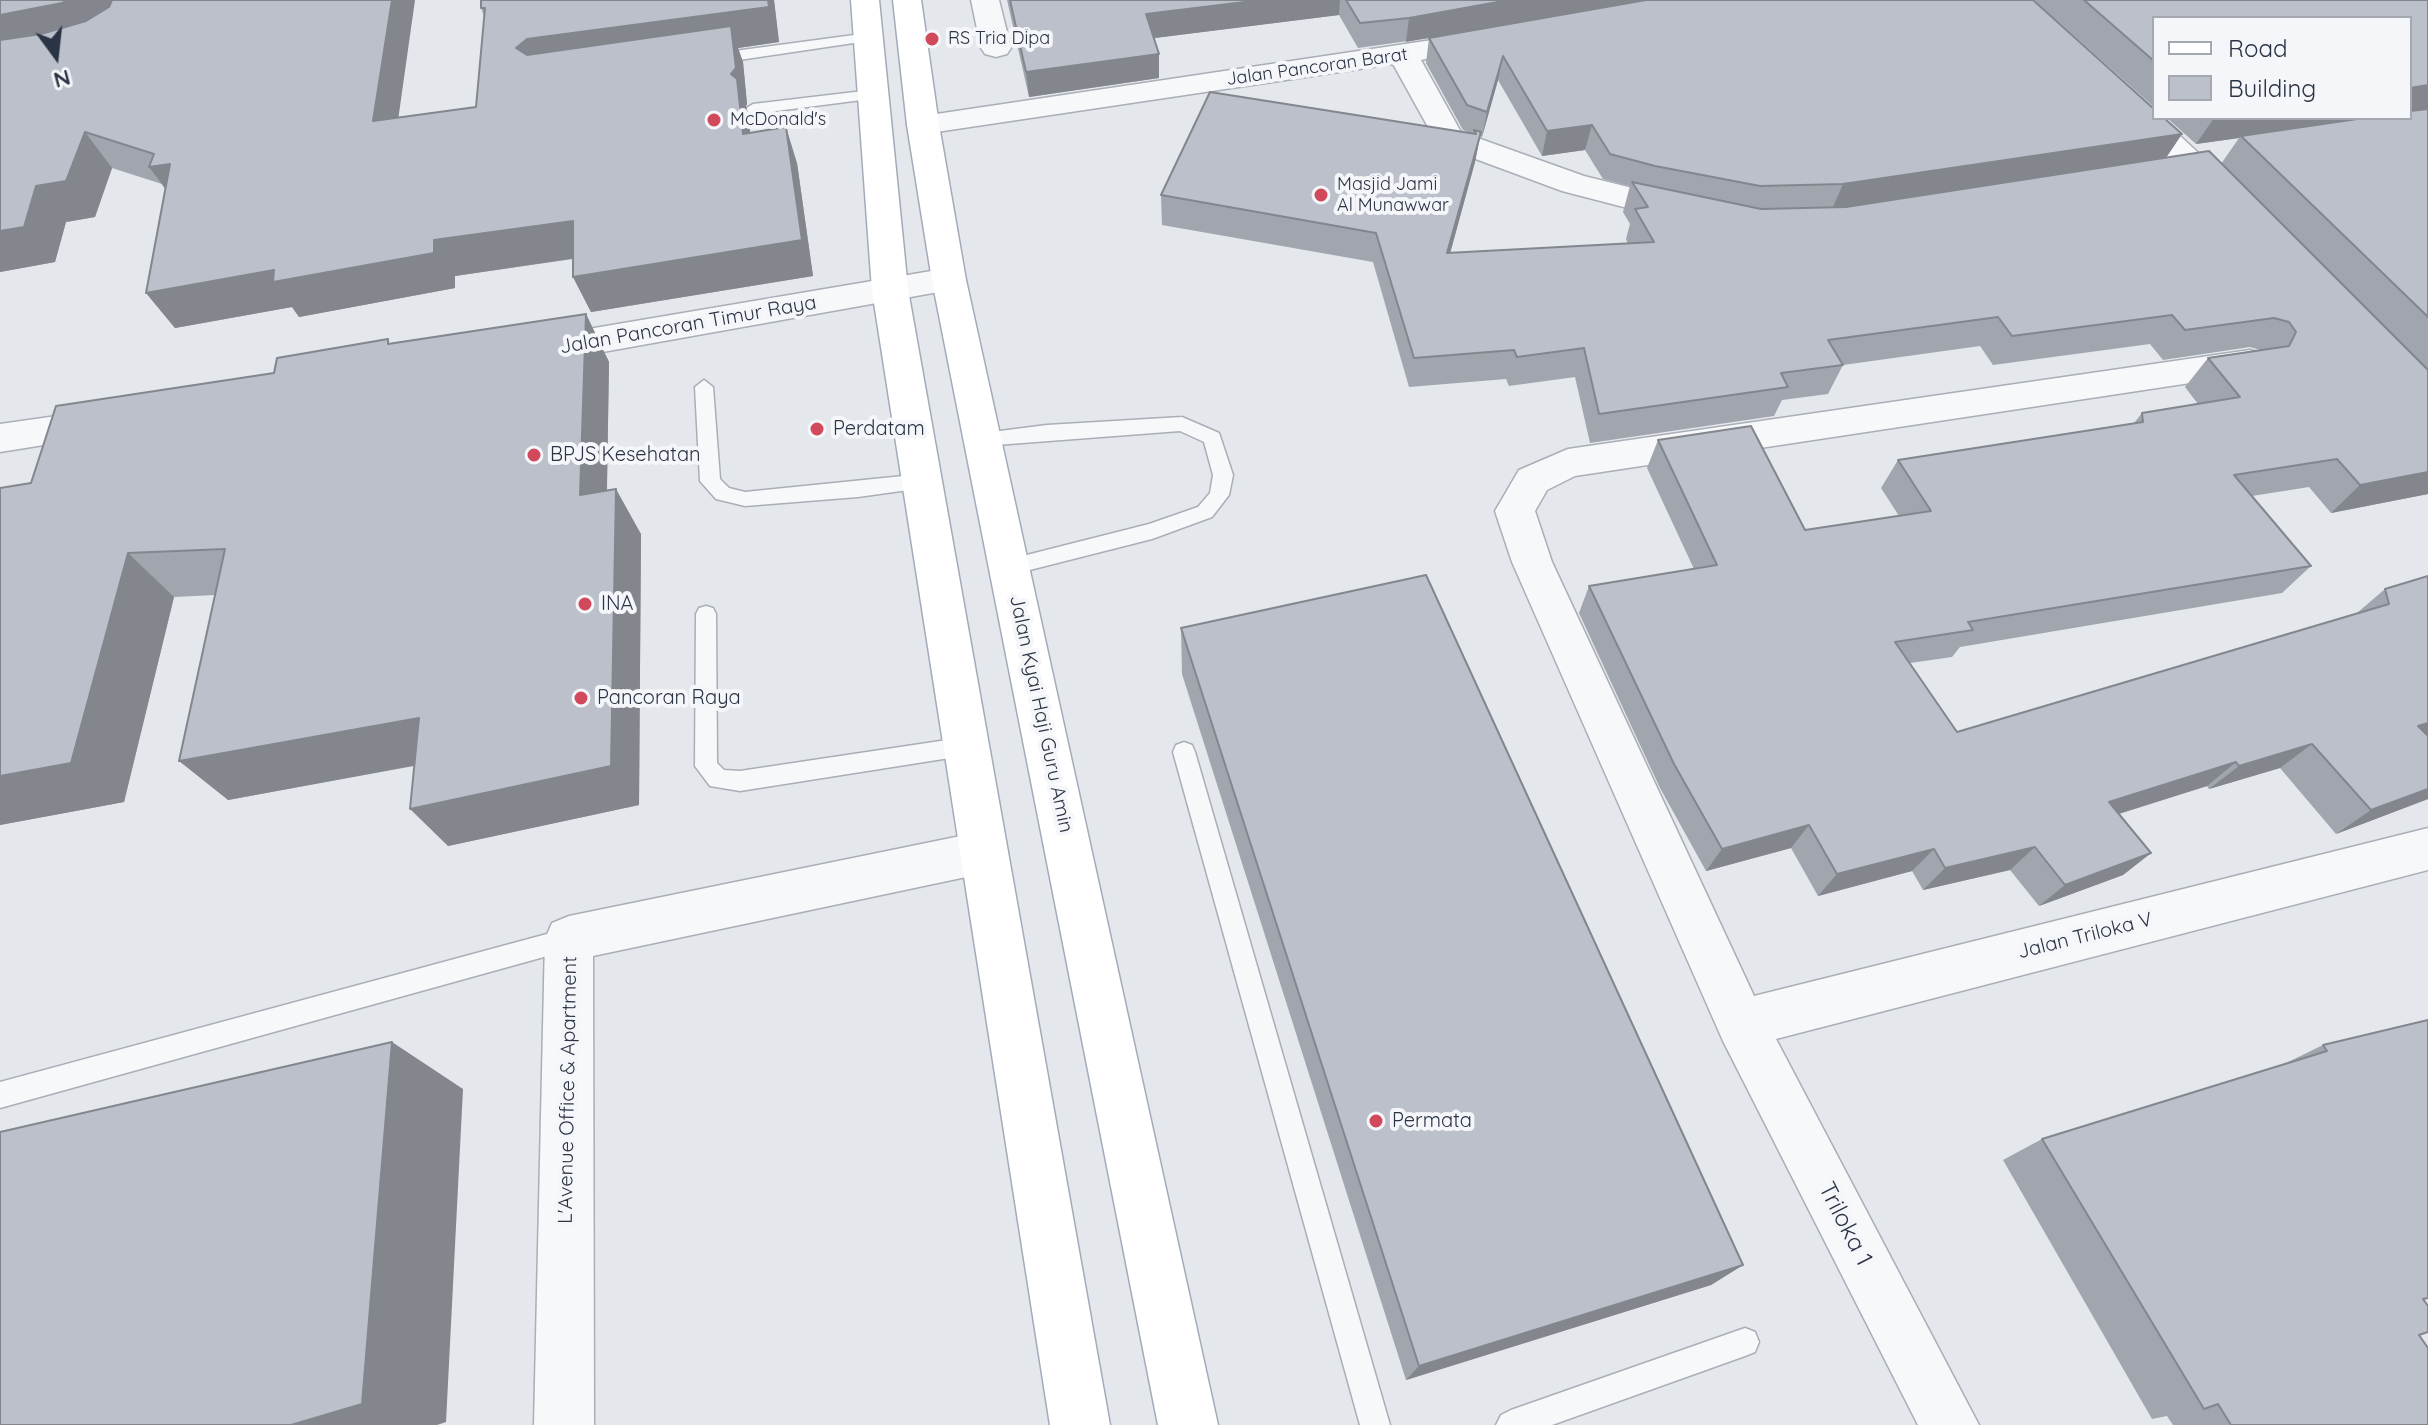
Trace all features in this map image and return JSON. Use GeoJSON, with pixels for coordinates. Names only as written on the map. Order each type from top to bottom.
{"type":"FeatureCollection","features":[{"type":"Feature","properties":{"kind":"main road"},"geometry":{"type":"LineString","coordinates":[[865,0],[890,290],[1080,1425]]}},
{"type":"Feature","properties":{"kind":"main road","name":"Jalan Kyai Haji Guru Amin"},"geometry":{"type":"LineString","coordinates":[[907,0],[948,122],[949,280],[994,438],[1023,563],[1188,1425]]}},
{"type":"Feature","properties":{"kind":"street"},"geometry":{"type":"LineString","coordinates":[[985,0],[996,48]]}},
{"type":"Feature","properties":{"kind":"street","name":"Jalan Pancoran Barat"},"geometry":{"type":"LineString","coordinates":[[948,122],[1403,55],[1459,44]]}},
{"type":"Feature","properties":{"kind":"street"},"geometry":{"type":"LineString","coordinates":[[1403,55],[1449,138],[1574,184],[1721,220]]}},
{"type":"Feature","properties":{"kind":"street"},"geometry":{"type":"LineString","coordinates":[[2106,84],[2253,224]]}},
{"type":"Feature","properties":{"kind":"street","name":"Jalan Pancoran Timur Raya"},"geometry":{"type":"LineString","coordinates":[[506,356],[949,280]]}},
{"type":"Feature","properties":{"kind":"street","name":"Triloka 1"},"geometry":{"type":"LineString","coordinates":[[1949,1425],[1741,1024],[1532,562],[1515,511],[1533,480],[1568,463],[2250,363]]}},
{"type":"Feature","properties":{"kind":"street"},"geometry":{"type":"LineString","coordinates":[[0,438],[142,417]]}},
{"type":"Feature","properties":{"kind":"street","name":"L'Avenue Office & Apartment"},"geometry":{"type":"LineString","coordinates":[[564,1425],[569,939],[985,852]]}},
{"type":"Feature","properties":{"kind":"street","name":"Jalan Triloka V"},"geometry":{"type":"LineString","coordinates":[[1741,1024],[2425,854]]}},
{"type":"Feature","properties":{"kind":"lane"},"geometry":{"type":"LineString","coordinates":[[697,62],[869,37]]}},
{"type":"Feature","properties":{"kind":"lane"},"geometry":{"type":"LineString","coordinates":[[753,109],[872,95]]}},
{"type":"Feature","properties":{"kind":"lane"},"geometry":{"type":"LineString","coordinates":[[704,387],[710,481],[723,494],[745,499],[858,490],[923,481]]}},
{"type":"Feature","properties":{"kind":"lane"},"geometry":{"type":"LineString","coordinates":[[994,438],[1182,424],[1212,438],[1223,475],[1219,495],[1205,512],[1075,552],[1023,563]]}},
{"type":"Feature","properties":{"kind":"lane"},"geometry":{"type":"LineString","coordinates":[[706,614],[706,766],[718,779],[740,781],[967,747]]}},
{"type":"Feature","properties":{"kind":"lane"},"geometry":{"type":"LineString","coordinates":[[1184,752],[1375,1425]]}},
{"type":"Feature","properties":{"kind":"lane"},"geometry":{"type":"LineString","coordinates":[[0,1095],[569,939]]}},
{"type":"Feature","properties":{"kind":"lane"},"geometry":{"type":"LineString","coordinates":[[1511,1425],[1745,1342]]}},
{"type":"Feature","properties":{"kind":"building"},"geometry":{"type":"Polygon","coordinates":[[[0,0],[67,0],[0,15],[0,0]]]}},
{"type":"Feature","properties":{"kind":"building"},"geometry":{"type":"Polygon","coordinates":[[[112,0],[392,0],[373,121],[476,107],[485,8],[481,8],[481,0],[768,0],[769,7],[527,39],[516,48],[527,55],[731,26],[736,68],[731,74],[737,79],[743,134],[786,127],[802,240],[573,277],[573,221],[434,240],[434,253],[273,282],[274,270],[146,293],[170,164],[149,167],[154,154],[85,132],[66,181],[36,186],[24,227],[0,231],[0,40],[41,34],[86,21],[109,7],[112,0]]]}},
{"type":"Feature","properties":{"kind":"building"},"geometry":{"type":"Polygon","coordinates":[[[1010,0],[1261,0],[1146,14],[1159,54],[1026,72],[1010,0]]]}},
{"type":"Feature","properties":{"kind":"building"},"geometry":{"type":"Polygon","coordinates":[[[1346,0],[1509,0],[1409,18],[1360,23],[1346,0]]]}},
{"type":"Feature","properties":{"kind":"building"},"geometry":{"type":"Polygon","coordinates":[[[1646,0],[2033,0],[2152,107],[2152,120],[2166,120],[2182,134],[1843,184],[1760,186],[1610,154],[1592,125],[1547,131],[1503,56],[1487,112],[1467,105],[1429,38],[1646,0]]]}},
{"type":"Feature","properties":{"kind":"building"},"geometry":{"type":"Polygon","coordinates":[[[2084,0],[2428,0],[2428,85],[2412,88],[2412,16],[2152,16],[2152,59],[2084,0]]]}},
{"type":"Feature","properties":{"kind":"building"},"geometry":{"type":"Polygon","coordinates":[[[1210,92],[1476,134],[1474,130],[1481,132],[1447,253],[1654,242],[1635,209],[1648,207],[1632,182],[1761,209],[1846,207],[2209,151],[2428,370],[2428,472],[2360,485],[2337,459],[2234,475],[2311,566],[1968,622],[1973,630],[1895,642],[1957,732],[2389,604],[2385,589],[2428,576],[2428,723],[2418,726],[2428,736],[2428,789],[2371,810],[2312,744],[2239,766],[2236,762],[2109,802],[2151,853],[2065,885],[2035,847],[1945,868],[1934,849],[1837,874],[1809,825],[1722,849],[1674,764],[1589,586],[1717,565],[1658,440],[1751,426],[1805,530],[1931,511],[1898,460],[2143,422],[2142,413],[2240,397],[2208,358],[2289,346],[2296,332],[2289,322],[2274,318],[2185,330],[2172,315],[2012,336],[1998,317],[1828,340],[1843,365],[1781,373],[1788,387],[1599,414],[1584,348],[1517,357],[1514,350],[1414,358],[1376,233],[1161,195],[1210,92]]]}},
{"type":"Feature","properties":{"kind":"building"},"geometry":{"type":"Polygon","coordinates":[[[2428,109],[2428,317],[2241,136],[2350,120],[2412,120],[2412,111],[2428,109]]]}},
{"type":"Feature","properties":{"kind":"building"},"geometry":{"type":"Polygon","coordinates":[[[586,314],[580,495],[616,489],[611,766],[410,809],[419,718],[179,761],[225,549],[128,553],[71,763],[0,776],[0,488],[31,483],[56,406],[274,373],[277,358],[388,339],[388,344],[586,314]]]}},
{"type":"Feature","properties":{"kind":"building"},"geometry":{"type":"Polygon","coordinates":[[[1426,575],[1743,1265],[1419,1366],[1181,628],[1426,575]]]}},
{"type":"Feature","properties":{"kind":"building"},"geometry":{"type":"Polygon","coordinates":[[[2428,1020],[2428,1298],[2423,1299],[2428,1306],[2428,1332],[2419,1335],[2428,1348],[2428,1425],[2231,1425],[2218,1404],[2204,1409],[2042,1139],[2327,1051],[2323,1045],[2428,1020]]]}},
{"type":"Feature","properties":{"kind":"building"},"geometry":{"type":"Polygon","coordinates":[[[392,1042],[362,1404],[291,1425],[0,1425],[0,1132],[392,1042]]]}},
{"type":"Feature","properties":{"kind":"place","name":"RS Tria Dipa"},"geometry":{"type":"Point","coordinates":[932,39]}},
{"type":"Feature","properties":{"kind":"place","name":"McDonald's"},"geometry":{"type":"Point","coordinates":[714,120]}},
{"type":"Feature","properties":{"kind":"place","name":"Masjid Jami Al Munawwar"},"geometry":{"type":"Point","coordinates":[1321,195]}},
{"type":"Feature","properties":{"kind":"place","name":"Perdatam"},"geometry":{"type":"Point","coordinates":[817,429]}},
{"type":"Feature","properties":{"kind":"place","name":"BPJS Kesehatan"},"geometry":{"type":"Point","coordinates":[534,455]}},
{"type":"Feature","properties":{"kind":"place","name":"INA"},"geometry":{"type":"Point","coordinates":[585,604]}},
{"type":"Feature","properties":{"kind":"place","name":"Pancoran Raya"},"geometry":{"type":"Point","coordinates":[581,698]}},
{"type":"Feature","properties":{"kind":"place","name":"Permata"},"geometry":{"type":"Point","coordinates":[1376,1121]}}]}
